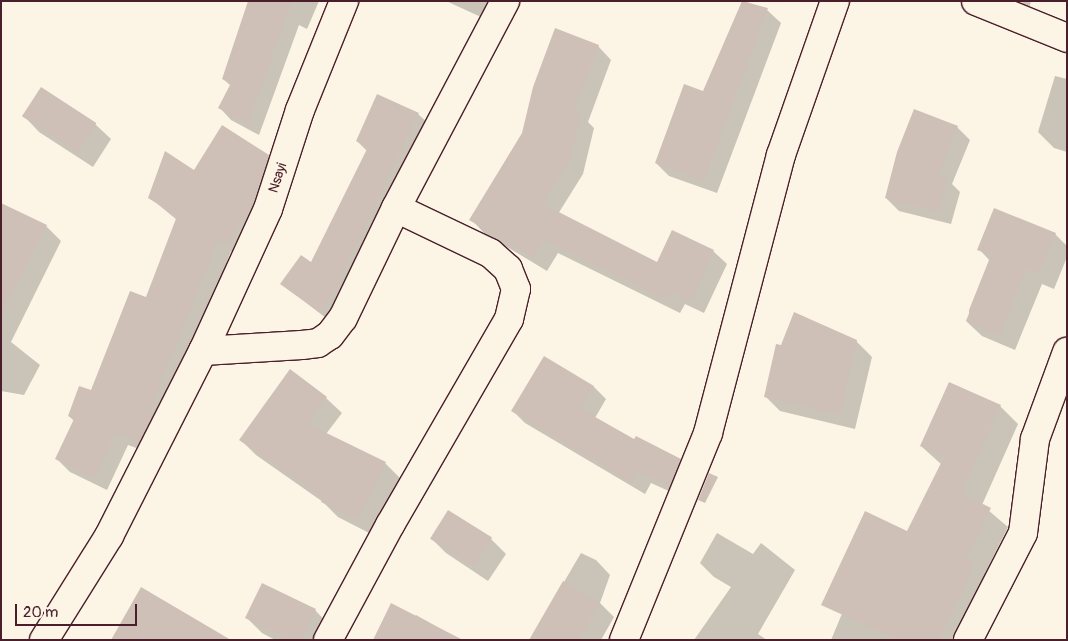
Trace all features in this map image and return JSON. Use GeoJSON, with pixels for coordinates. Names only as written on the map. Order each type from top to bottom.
{"type":"FeatureCollection","features":[{"type":"Feature","properties":{"kind":"street","name":"Nsayi"},"geometry":{"type":"LineString","coordinates":[[44,640],[109,536],[203,351],[268,209],[300,110],[344,1]]}},
{"type":"Feature","properties":{"kind":"street"},"geometry":{"type":"LineString","coordinates":[[203,351],[318,343],[330,335],[343,318],[396,208],[505,1]]}},
{"type":"Feature","properties":{"kind":"street"},"geometry":{"type":"LineString","coordinates":[[624,640],[708,433],[781,155],[835,1]]}},
{"type":"Feature","properties":{"kind":"street"},"geometry":{"type":"LineString","coordinates":[[976,1],[1067,38]]}},
{"type":"Feature","properties":{"kind":"street"},"geometry":{"type":"LineString","coordinates":[[328,640],[390,525],[509,319],[516,289],[508,269],[490,253],[396,208]]}},
{"type":"Feature","properties":{"kind":"street"},"geometry":{"type":"LineString","coordinates":[[968,640],[1023,533],[1035,439],[1067,352]]}},
{"type":"Feature","properties":{"kind":"building"},"geometry":{"type":"Polygon","coordinates":[[[248,1],[292,1],[248,124],[218,108],[231,83],[222,79],[248,1]]]}},
{"type":"Feature","properties":{"kind":"building"},"geometry":{"type":"Polygon","coordinates":[[[742,1],[768,8],[704,181],[655,163],[684,84],[703,91],[742,1]]]}},
{"type":"Feature","properties":{"kind":"building"},"geometry":{"type":"Polygon","coordinates":[[[555,28],[599,45],[574,111],[581,113],[570,160],[543,204],[657,262],[672,230],[714,250],[691,301],[671,292],[667,300],[544,240],[533,258],[469,220],[522,133],[533,87],[555,28]]]}},
{"type":"Feature","properties":{"kind":"building"},"geometry":{"type":"Polygon","coordinates":[[[41,87],[96,123],[77,152],[22,116],[41,87]]]}},
{"type":"Feature","properties":{"kind":"building"},"geometry":{"type":"Polygon","coordinates":[[[377,94],[419,113],[339,281],[341,283],[319,312],[280,284],[301,255],[311,262],[368,147],[356,141],[377,94]]]}},
{"type":"Feature","properties":{"kind":"building"},"geometry":{"type":"Polygon","coordinates":[[[914,109],[958,126],[938,176],[947,178],[939,212],[885,198],[897,152],[914,109]]]}},
{"type":"Feature","properties":{"kind":"building"},"geometry":{"type":"Polygon","coordinates":[[[222,125],[269,155],[254,201],[227,245],[218,239],[150,411],[153,415],[139,442],[115,433],[94,478],[55,459],[74,419],[68,416],[79,386],[91,390],[130,291],[146,297],[177,216],[148,198],[165,151],[194,170],[222,125]]]}},
{"type":"Feature","properties":{"kind":"building"},"geometry":{"type":"Polygon","coordinates":[[[1,203],[47,225],[1,316],[1,203]]]}},
{"type":"Feature","properties":{"kind":"building"},"geometry":{"type":"Polygon","coordinates":[[[994,208],[1056,233],[1039,274],[1026,269],[1000,336],[969,323],[969,310],[991,255],[977,250],[994,208]]]}},
{"type":"Feature","properties":{"kind":"building"},"geometry":{"type":"Polygon","coordinates":[[[794,312],[857,340],[840,415],[764,397],[776,344],[781,345],[794,312]]]}},
{"type":"Feature","properties":{"kind":"building"},"geometry":{"type":"Polygon","coordinates":[[[544,356],[594,386],[581,409],[634,439],[636,436],[681,459],[669,486],[639,472],[632,483],[511,411],[544,356]]]}},
{"type":"Feature","properties":{"kind":"building"},"geometry":{"type":"Polygon","coordinates":[[[290,369],[327,397],[308,424],[386,462],[358,520],[321,502],[323,499],[239,440],[290,369]]]}},
{"type":"Feature","properties":{"kind":"building"},"geometry":{"type":"Polygon","coordinates":[[[949,382],[1001,405],[961,493],[991,508],[966,558],[975,562],[940,640],[898,640],[821,605],[865,511],[907,531],[944,457],[920,446],[949,382]]]}},
{"type":"Feature","properties":{"kind":"building"},"geometry":{"type":"Polygon","coordinates":[[[709,473],[718,477],[705,503],[698,500],[709,473]]]}},
{"type":"Feature","properties":{"kind":"building"},"geometry":{"type":"Polygon","coordinates":[[[448,510],[492,538],[474,566],[430,539],[448,510]]]}},
{"type":"Feature","properties":{"kind":"building"},"geometry":{"type":"Polygon","coordinates":[[[563,581],[600,602],[579,640],[529,640],[563,581]]]}},
{"type":"Feature","properties":{"kind":"building"},"geometry":{"type":"Polygon","coordinates":[[[262,583],[316,609],[301,640],[289,640],[245,618],[262,583]]]}},
{"type":"Feature","properties":{"kind":"building"},"geometry":{"type":"Polygon","coordinates":[[[141,587],[231,640],[111,640],[141,587]]]}},
{"type":"Feature","properties":{"kind":"building"},"geometry":{"type":"Polygon","coordinates":[[[391,603],[463,640],[373,640],[391,603]]]}}]}
